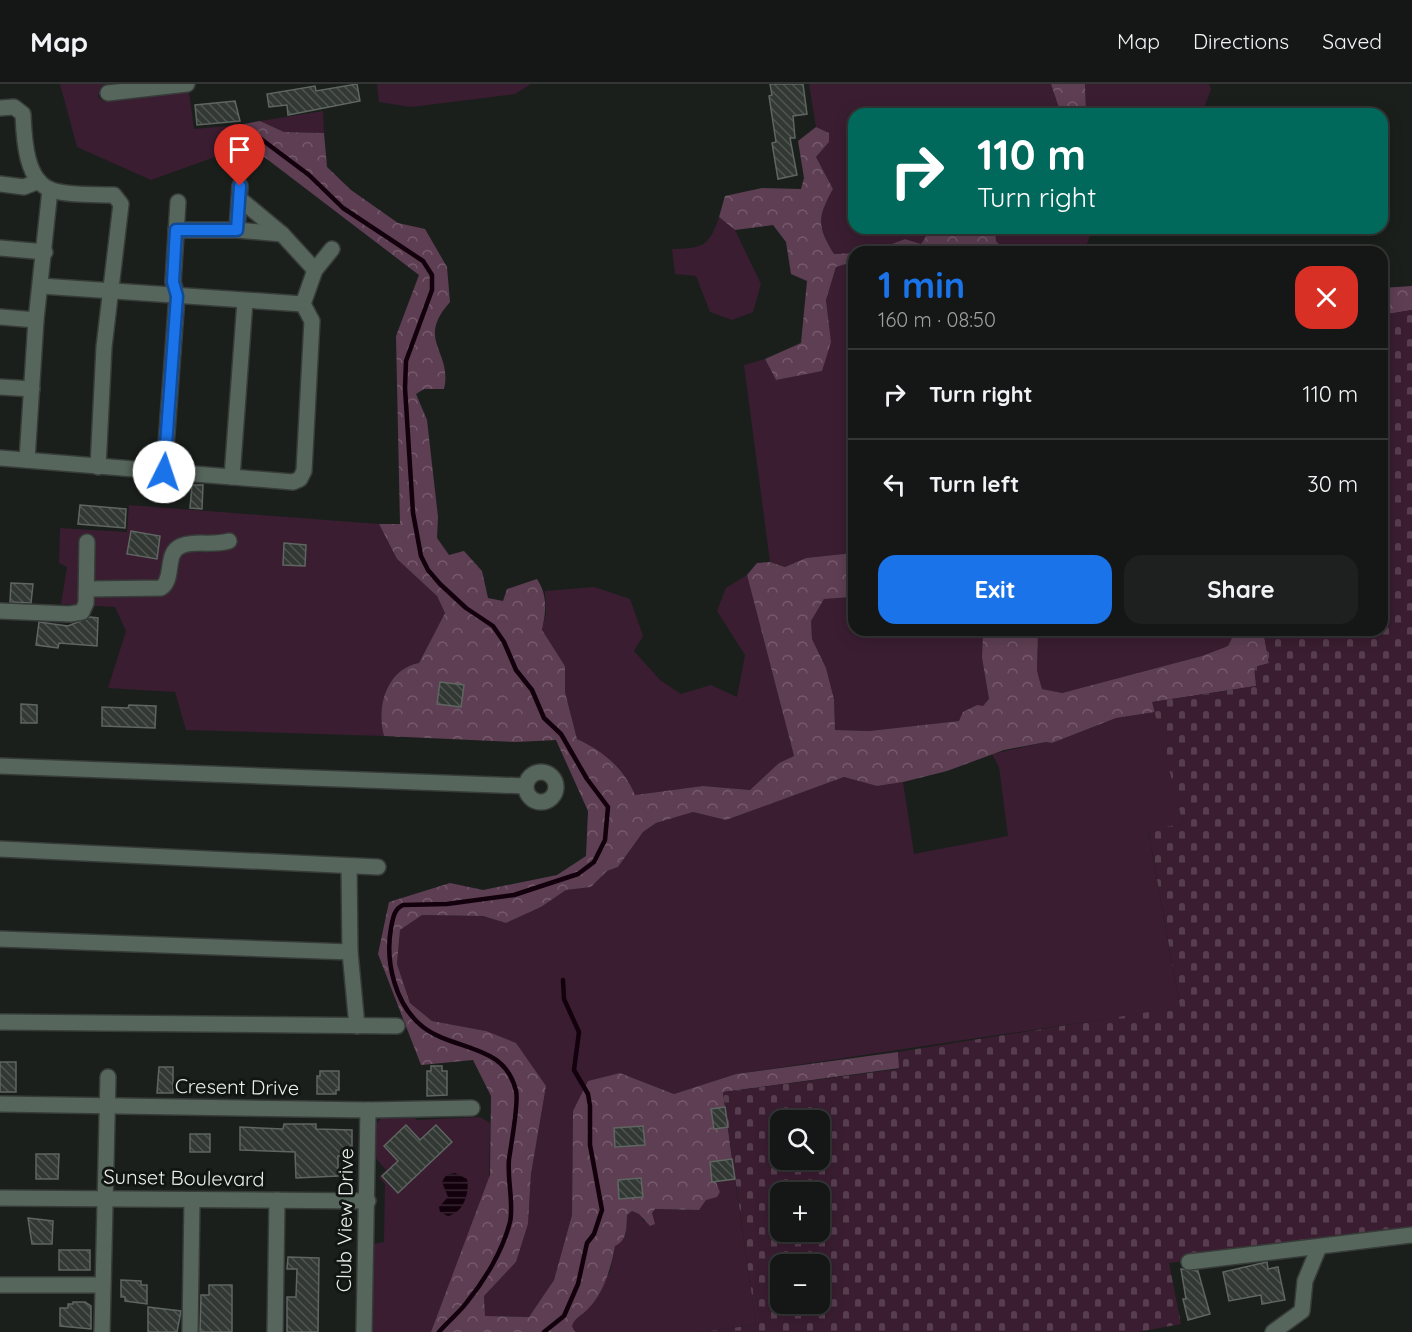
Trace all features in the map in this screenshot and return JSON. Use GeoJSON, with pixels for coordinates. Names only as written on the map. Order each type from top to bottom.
{"type":"FeatureCollection","features":[{"type":"Feature","properties":{"kind":"street"},"geometry":{"type":"LineString","coordinates":[[108,93],[187,84]]}},
{"type":"Feature","properties":{"kind":"street"},"geometry":{"type":"LineString","coordinates":[[0,108],[14,106],[23,114],[27,158],[45,186],[45,252],[36,320],[27,460]]}},
{"type":"Feature","properties":{"kind":"street"},"geometry":{"type":"LineString","coordinates":[[0,184],[24,187],[45,186],[114,195],[119,198],[112,289],[104,347],[98,467]]}},
{"type":"Feature","properties":{"kind":"street"},"geometry":{"type":"LineString","coordinates":[[237,230],[240,193],[315,270]]}},
{"type":"Feature","properties":{"kind":"street"},"geometry":{"type":"LineString","coordinates":[[164,472],[177,296],[173,282],[178,202]]}},
{"type":"Feature","properties":{"kind":"street"},"geometry":{"type":"LineString","coordinates":[[176,230],[237,230],[282,234]]}},
{"type":"Feature","properties":{"kind":"street"},"geometry":{"type":"LineString","coordinates":[[0,249],[45,252]]}},
{"type":"Feature","properties":{"kind":"street"},"geometry":{"type":"LineString","coordinates":[[0,458],[293,482],[300,479],[304,471],[312,321],[303,304],[315,270],[332,249]]}},
{"type":"Feature","properties":{"kind":"street"},"geometry":{"type":"LineString","coordinates":[[41,286],[112,289],[177,296],[303,304]]}},
{"type":"Feature","properties":{"kind":"street"},"geometry":{"type":"LineString","coordinates":[[232,477],[244,301]]}},
{"type":"Feature","properties":{"kind":"street"},"geometry":{"type":"LineString","coordinates":[[0,317],[36,320]]}},
{"type":"Feature","properties":{"kind":"street"},"geometry":{"type":"LineString","coordinates":[[0,387],[32,389]]}},
{"type":"Feature","properties":{"kind":"street"},"geometry":{"type":"LineString","coordinates":[[87,589],[161,588],[168,580],[174,551],[180,546],[217,545],[229,541]]}},
{"type":"Feature","properties":{"kind":"street"},"geometry":{"type":"LineString","coordinates":[[0,611],[70,614],[82,612],[86,603],[87,589],[87,542]]}},
{"type":"Feature","properties":{"kind":"street"},"geometry":{"type":"LineString","coordinates":[[0,765],[525,786]]}},
{"type":"Feature","properties":{"kind":"street"},"geometry":{"type":"LineString","coordinates":[[0,849],[378,867]]}},
{"type":"Feature","properties":{"kind":"street"},"geometry":{"type":"LineString","coordinates":[[349,866],[350,952],[357,1026]]}},
{"type":"Feature","properties":{"kind":"street"},"geometry":{"type":"LineString","coordinates":[[0,939],[350,952]]}},
{"type":"Feature","properties":{"kind":"street"},"geometry":{"type":"LineString","coordinates":[[0,1022],[397,1026]]}},
{"type":"Feature","properties":{"kind":"street"},"geometry":{"type":"LineString","coordinates":[[102,1332],[108,1077]]}},
{"type":"Feature","properties":{"kind":"street","name":"Cresent Drive"},"geometry":{"type":"LineString","coordinates":[[0,1104],[368,1110],[472,1108]]}},
{"type":"Feature","properties":{"kind":"street","name":"Club View Drive"},"geometry":{"type":"LineString","coordinates":[[364,1332],[368,1110]]}},
{"type":"Feature","properties":{"kind":"street","name":"Sunset Boulevard"},"geometry":{"type":"LineString","coordinates":[[0,1198],[368,1201]]}},
{"type":"Feature","properties":{"kind":"street"},"geometry":{"type":"LineString","coordinates":[[190,1332],[192,1200]]}},
{"type":"Feature","properties":{"kind":"street"},"geometry":{"type":"LineString","coordinates":[[275,1332],[277,1200]]}},
{"type":"Feature","properties":{"kind":"street"},"geometry":{"type":"LineString","coordinates":[[1189,1262],[1412,1235]]}},
{"type":"Feature","properties":{"kind":"street"},"geometry":{"type":"LineString","coordinates":[[1273,1332],[1294,1325],[1302,1311],[1305,1281],[1319,1247]]}},
{"type":"Feature","properties":{"kind":"street"},"geometry":{"type":"LineString","coordinates":[[0,1285],[102,1285]]}},
{"type":"Feature","properties":{"kind":"green space"},"geometry":{"type":"Polygon","coordinates":[[[60,84],[137,84],[104,85],[100,88],[98,97],[104,102],[130,96],[189,92],[194,129],[238,125],[240,148],[151,180],[77,147],[60,84]]]}},
{"type":"Feature","properties":{"kind":"green space"},"geometry":{"type":"Polygon","coordinates":[[[377,84],[531,84],[515,94],[411,107],[379,102],[377,84]]]}},
{"type":"Feature","properties":{"kind":"green space"},"geometry":{"type":"Polygon","coordinates":[[[809,84],[1051,84],[1059,108],[848,108],[848,234],[927,234],[921,244],[905,239],[887,246],[848,246],[848,253],[834,254],[822,229],[824,207],[833,189],[816,157],[829,142],[829,133],[816,127],[809,84]]]}},
{"type":"Feature","properties":{"kind":"green space"},"geometry":{"type":"Polygon","coordinates":[[[1051,84],[1085,84],[1086,108],[1059,108],[1051,84]]]}},
{"type":"Feature","properties":{"kind":"green space"},"geometry":{"type":"Polygon","coordinates":[[[1085,84],[1209,84],[1211,89],[1204,108],[1086,108],[1085,84]]]}},
{"type":"Feature","properties":{"kind":"green space"},"geometry":{"type":"Polygon","coordinates":[[[323,111],[324,133],[284,132],[260,121],[323,111]]]}},
{"type":"Feature","properties":{"kind":"green space"},"geometry":{"type":"Polygon","coordinates":[[[260,121],[284,132],[324,133],[327,167],[351,190],[398,223],[425,229],[447,267],[450,302],[440,315],[435,337],[444,365],[444,389],[424,389],[416,394],[427,420],[438,517],[437,538],[449,555],[464,551],[482,571],[488,598],[503,601],[507,589],[537,579],[543,591],[545,604],[542,630],[565,666],[565,692],[577,739],[612,761],[625,777],[635,795],[703,786],[750,790],[779,763],[794,756],[747,575],[757,563],[770,562],[785,567],[806,558],[848,554],[848,597],[824,599],[811,621],[812,639],[826,668],[834,699],[835,730],[869,731],[959,721],[963,712],[977,705],[983,706],[989,699],[982,658],[983,636],[1038,636],[1037,671],[1042,689],[1062,693],[1202,656],[1228,646],[1233,636],[1264,636],[1269,663],[1256,686],[1153,702],[1155,712],[1116,718],[1052,743],[1046,742],[1004,750],[947,771],[903,782],[877,786],[844,777],[726,820],[693,812],[656,823],[643,832],[618,867],[607,871],[591,887],[566,890],[541,907],[506,923],[483,916],[422,915],[400,930],[397,964],[410,1003],[432,1021],[486,1031],[516,1043],[546,1086],[531,1174],[528,1224],[516,1262],[484,1296],[485,1316],[529,1317],[554,1280],[572,1215],[573,1111],[588,1081],[620,1073],[674,1094],[736,1074],[898,1052],[900,1068],[723,1092],[732,1159],[710,1162],[712,1182],[716,1182],[720,1192],[717,1197],[706,1200],[699,1210],[655,1209],[652,1213],[655,1224],[650,1226],[639,1214],[632,1211],[627,1215],[624,1237],[615,1246],[602,1288],[593,1303],[572,1326],[575,1332],[431,1332],[490,1175],[491,1096],[473,1060],[421,1065],[378,954],[389,902],[450,883],[483,890],[557,875],[586,856],[588,811],[556,740],[516,742],[384,736],[381,714],[386,691],[398,673],[419,663],[445,613],[437,596],[397,559],[379,524],[400,524],[396,336],[419,275],[259,153],[240,148],[238,125],[260,121]]]}},
{"type":"Feature","properties":{"kind":"green space"},"geometry":{"type":"Polygon","coordinates":[[[816,127],[829,133],[829,142],[816,157],[833,189],[824,207],[822,229],[834,254],[848,253],[848,263],[836,267],[826,300],[831,342],[822,371],[776,380],[765,359],[801,343],[807,281],[791,274],[786,242],[773,225],[735,230],[719,217],[725,196],[762,188],[801,189],[804,178],[798,141],[816,127]]]}},
{"type":"Feature","properties":{"kind":"green space"},"geometry":{"type":"Polygon","coordinates":[[[719,217],[735,230],[761,284],[753,312],[732,320],[710,312],[696,276],[675,274],[672,249],[691,248],[703,244],[712,235],[719,217]]]}},
{"type":"Feature","properties":{"kind":"green space"},"geometry":{"type":"Polygon","coordinates":[[[927,234],[995,234],[996,241],[1001,246],[887,246],[905,239],[921,244],[927,234]]]}},
{"type":"Feature","properties":{"kind":"green space"},"geometry":{"type":"Polygon","coordinates":[[[995,234],[1091,234],[1086,246],[1001,246],[996,241],[995,234]]]}},
{"type":"Feature","properties":{"kind":"green space"},"geometry":{"type":"Polygon","coordinates":[[[848,263],[848,554],[806,558],[785,567],[770,562],[744,365],[765,359],[776,380],[831,342],[826,300],[836,267],[848,263]]]}},
{"type":"Feature","properties":{"kind":"green space"},"geometry":{"type":"Polygon","coordinates":[[[1412,286],[1412,310],[1388,314],[1388,288],[1412,286]]]}},
{"type":"Feature","properties":{"kind":"green space"},"geometry":{"type":"Polygon","coordinates":[[[1412,310],[1412,1231],[1169,1263],[1181,1324],[1138,1332],[698,1332],[756,1325],[723,1092],[899,1069],[898,1052],[1180,1007],[1148,829],[1183,824],[1152,702],[1256,686],[1254,667],[1269,663],[1264,636],[1388,636],[1388,314],[1412,310]]]}},
{"type":"Feature","properties":{"kind":"green space"},"geometry":{"type":"Polygon","coordinates":[[[129,505],[379,524],[397,559],[437,596],[445,613],[419,663],[398,673],[386,691],[381,714],[384,736],[186,730],[175,692],[108,688],[126,631],[115,607],[61,604],[67,567],[59,563],[60,528],[127,532],[129,505]]]}},
{"type":"Feature","properties":{"kind":"green space"},"geometry":{"type":"Polygon","coordinates":[[[747,575],[794,756],[779,763],[750,790],[703,786],[635,795],[625,777],[612,761],[577,739],[565,692],[565,666],[542,630],[546,613],[545,591],[594,587],[630,599],[643,636],[634,651],[660,680],[681,694],[711,685],[737,697],[745,655],[717,611],[726,588],[747,575]]]}},
{"type":"Feature","properties":{"kind":"green space"},"geometry":{"type":"Polygon","coordinates":[[[848,597],[848,636],[983,636],[982,658],[989,699],[983,706],[959,721],[869,731],[835,730],[834,699],[826,668],[812,639],[811,621],[824,599],[848,597]]]}},
{"type":"Feature","properties":{"kind":"green space"},"geometry":{"type":"Polygon","coordinates":[[[1038,636],[1233,636],[1228,646],[1202,656],[1062,693],[1042,689],[1037,671],[1038,636]]]}},
{"type":"Feature","properties":{"kind":"green space"},"geometry":{"type":"Polygon","coordinates":[[[1155,712],[1183,824],[1148,830],[1180,1008],[736,1074],[674,1094],[620,1073],[573,1111],[572,1215],[554,1280],[529,1317],[485,1316],[484,1296],[516,1262],[528,1224],[531,1174],[546,1086],[486,1031],[432,1021],[410,1003],[397,964],[400,930],[421,915],[483,916],[506,923],[541,907],[566,890],[591,887],[607,871],[618,867],[643,832],[656,823],[693,812],[726,820],[844,777],[877,786],[903,782],[914,854],[1008,836],[999,767],[992,754],[1046,742],[1052,743],[1116,718],[1155,712]]]}},
{"type":"Feature","properties":{"kind":"green space"},"geometry":{"type":"Polygon","coordinates":[[[384,1115],[412,1116],[417,1120],[480,1117],[490,1123],[489,1181],[431,1332],[372,1332],[373,1244],[384,1242],[385,1184],[379,1177],[386,1170],[374,1156],[373,1127],[384,1115]]]}},
{"type":"Feature","properties":{"kind":"green space"},"geometry":{"type":"Polygon","coordinates":[[[735,1179],[756,1325],[698,1332],[575,1332],[572,1326],[576,1317],[587,1310],[610,1272],[615,1245],[626,1235],[626,1215],[632,1211],[640,1214],[644,1222],[655,1209],[699,1210],[706,1200],[720,1192],[716,1182],[735,1179]]]}},
{"type":"Feature","properties":{"kind":"shaded area"},"geometry":{"type":"Polygon","coordinates":[[[455,1173],[467,1179],[468,1184],[461,1207],[448,1216],[440,1212],[439,1207],[448,1197],[442,1182],[446,1175],[455,1173]]]}},
{"type":"Feature","properties":{"kind":"building"},"geometry":{"type":"Polygon","coordinates":[[[357,84],[360,101],[288,115],[287,105],[269,107],[267,94],[315,86],[316,91],[357,84]]]}},
{"type":"Feature","properties":{"kind":"building"},"geometry":{"type":"Polygon","coordinates":[[[770,84],[803,84],[807,114],[793,116],[795,138],[790,138],[797,175],[778,179],[772,143],[776,142],[769,96],[772,95],[770,84]]]}},
{"type":"Feature","properties":{"kind":"building"},"geometry":{"type":"Polygon","coordinates":[[[235,101],[240,121],[197,125],[195,105],[235,101]]]}},
{"type":"Feature","properties":{"kind":"building"},"geometry":{"type":"Polygon","coordinates":[[[192,485],[203,485],[202,509],[190,508],[192,485]]]}},
{"type":"Feature","properties":{"kind":"building"},"geometry":{"type":"Polygon","coordinates":[[[80,505],[126,509],[125,528],[78,524],[80,505]]]}},
{"type":"Feature","properties":{"kind":"building"},"geometry":{"type":"Polygon","coordinates":[[[131,531],[160,536],[157,559],[127,554],[131,531]]]}},
{"type":"Feature","properties":{"kind":"building"},"geometry":{"type":"Polygon","coordinates":[[[284,543],[306,545],[305,566],[283,565],[284,543]]]}},
{"type":"Feature","properties":{"kind":"building"},"geometry":{"type":"Polygon","coordinates":[[[11,583],[33,584],[31,603],[10,602],[11,583]]]}},
{"type":"Feature","properties":{"kind":"building"},"geometry":{"type":"Polygon","coordinates":[[[90,617],[98,618],[97,646],[59,643],[58,648],[36,645],[39,622],[68,626],[90,617]]]}},
{"type":"Feature","properties":{"kind":"building"},"geometry":{"type":"Polygon","coordinates":[[[440,682],[464,685],[461,707],[437,704],[440,682]]]}},
{"type":"Feature","properties":{"kind":"building"},"geometry":{"type":"Polygon","coordinates":[[[21,704],[37,705],[37,723],[21,723],[21,704]]]}},
{"type":"Feature","properties":{"kind":"building"},"geometry":{"type":"Polygon","coordinates":[[[129,705],[156,706],[155,728],[102,726],[102,707],[128,708],[129,705]]]}},
{"type":"Feature","properties":{"kind":"building"},"geometry":{"type":"Polygon","coordinates":[[[0,1062],[16,1062],[16,1092],[0,1092],[0,1062]]]}},
{"type":"Feature","properties":{"kind":"building"},"geometry":{"type":"Polygon","coordinates":[[[431,1066],[442,1066],[442,1071],[447,1071],[447,1095],[427,1096],[427,1071],[431,1071],[431,1066]]]}},
{"type":"Feature","properties":{"kind":"building"},"geometry":{"type":"Polygon","coordinates":[[[159,1067],[173,1067],[173,1093],[157,1093],[159,1067]]]}},
{"type":"Feature","properties":{"kind":"building"},"geometry":{"type":"Polygon","coordinates":[[[320,1071],[339,1071],[339,1090],[336,1090],[336,1094],[317,1094],[317,1076],[320,1076],[320,1071]]]}},
{"type":"Feature","properties":{"kind":"building"},"geometry":{"type":"Polygon","coordinates":[[[725,1107],[728,1127],[714,1129],[711,1109],[725,1107]]]}},
{"type":"Feature","properties":{"kind":"building"},"geometry":{"type":"Polygon","coordinates":[[[284,1124],[316,1124],[316,1129],[352,1130],[352,1156],[338,1156],[338,1176],[296,1178],[295,1152],[240,1150],[240,1127],[283,1129],[284,1124]]]}},
{"type":"Feature","properties":{"kind":"building"},"geometry":{"type":"Polygon","coordinates":[[[406,1125],[420,1140],[436,1125],[452,1142],[398,1193],[382,1176],[398,1161],[384,1146],[406,1125]]]}},
{"type":"Feature","properties":{"kind":"building"},"geometry":{"type":"Polygon","coordinates":[[[643,1126],[645,1145],[615,1147],[614,1128],[643,1126]]]}},
{"type":"Feature","properties":{"kind":"building"},"geometry":{"type":"Polygon","coordinates":[[[190,1134],[210,1134],[210,1152],[190,1152],[190,1134]]]}},
{"type":"Feature","properties":{"kind":"building"},"geometry":{"type":"Polygon","coordinates":[[[36,1154],[59,1154],[58,1179],[36,1179],[36,1154]]]}},
{"type":"Feature","properties":{"kind":"building"},"geometry":{"type":"Polygon","coordinates":[[[732,1159],[735,1179],[712,1182],[710,1162],[732,1159]]]}},
{"type":"Feature","properties":{"kind":"building"},"geometry":{"type":"Polygon","coordinates":[[[641,1178],[643,1197],[619,1199],[618,1180],[641,1178]]]}},
{"type":"Feature","properties":{"kind":"building"},"geometry":{"type":"Polygon","coordinates":[[[28,1218],[53,1221],[52,1244],[32,1244],[28,1218]]]}},
{"type":"Feature","properties":{"kind":"building"},"geometry":{"type":"Polygon","coordinates":[[[59,1250],[90,1250],[90,1270],[59,1270],[59,1250]]]}},
{"type":"Feature","properties":{"kind":"building"},"geometry":{"type":"Polygon","coordinates":[[[288,1257],[319,1258],[318,1332],[287,1332],[287,1297],[296,1297],[297,1269],[287,1269],[288,1257]]]}},
{"type":"Feature","properties":{"kind":"building"},"geometry":{"type":"Polygon","coordinates":[[[1267,1262],[1268,1269],[1278,1267],[1285,1300],[1262,1304],[1261,1295],[1229,1301],[1223,1272],[1267,1262]]]}},
{"type":"Feature","properties":{"kind":"building"},"geometry":{"type":"Polygon","coordinates":[[[1181,1269],[1198,1271],[1210,1314],[1188,1320],[1183,1299],[1186,1299],[1181,1269]]]}},
{"type":"Feature","properties":{"kind":"building"},"geometry":{"type":"Polygon","coordinates":[[[121,1280],[141,1281],[141,1285],[147,1285],[147,1304],[125,1301],[125,1297],[121,1297],[121,1280]]]}},
{"type":"Feature","properties":{"kind":"building"},"geometry":{"type":"Polygon","coordinates":[[[209,1285],[232,1285],[232,1332],[200,1332],[201,1295],[209,1295],[209,1285]]]}},
{"type":"Feature","properties":{"kind":"building"},"geometry":{"type":"Polygon","coordinates":[[[73,1302],[85,1302],[91,1306],[91,1329],[60,1326],[60,1308],[68,1308],[68,1304],[73,1304],[73,1302]]]}},
{"type":"Feature","properties":{"kind":"building"},"geometry":{"type":"Polygon","coordinates":[[[148,1307],[181,1311],[177,1332],[148,1332],[148,1307]]]}},
{"type":"Feature","properties":{"kind":"waterway"},"geometry":{"type":"LineString","coordinates":[[249,130],[309,175],[343,208],[423,261],[432,275],[432,290],[406,361],[405,388],[413,513],[421,556],[428,570],[440,584],[466,608],[493,626],[504,642],[516,670],[532,690],[544,718],[561,734],[587,779],[608,807],[605,840],[594,862],[578,874],[514,895],[447,904],[403,905],[393,917],[390,941],[391,968],[394,982],[405,1007],[413,1018],[435,1035],[477,1050],[501,1064],[510,1075],[517,1096],[509,1159],[511,1207],[507,1233],[493,1264],[480,1284],[464,1306],[439,1332]]}},
{"type":"Feature","properties":{"kind":"waterway"},"geometry":{"type":"LineString","coordinates":[[544,1332],[564,1316],[578,1284],[587,1243],[594,1234],[602,1210],[590,1145],[588,1094],[574,1070],[579,1032],[564,999],[563,980]]}},
{"type":"Feature","properties":{"kind":"route"},"geometry":{"type":"LineString","coordinates":[[164,472],[177,296],[173,282],[176,230],[237,230],[241,200],[240,186]]}}]}
